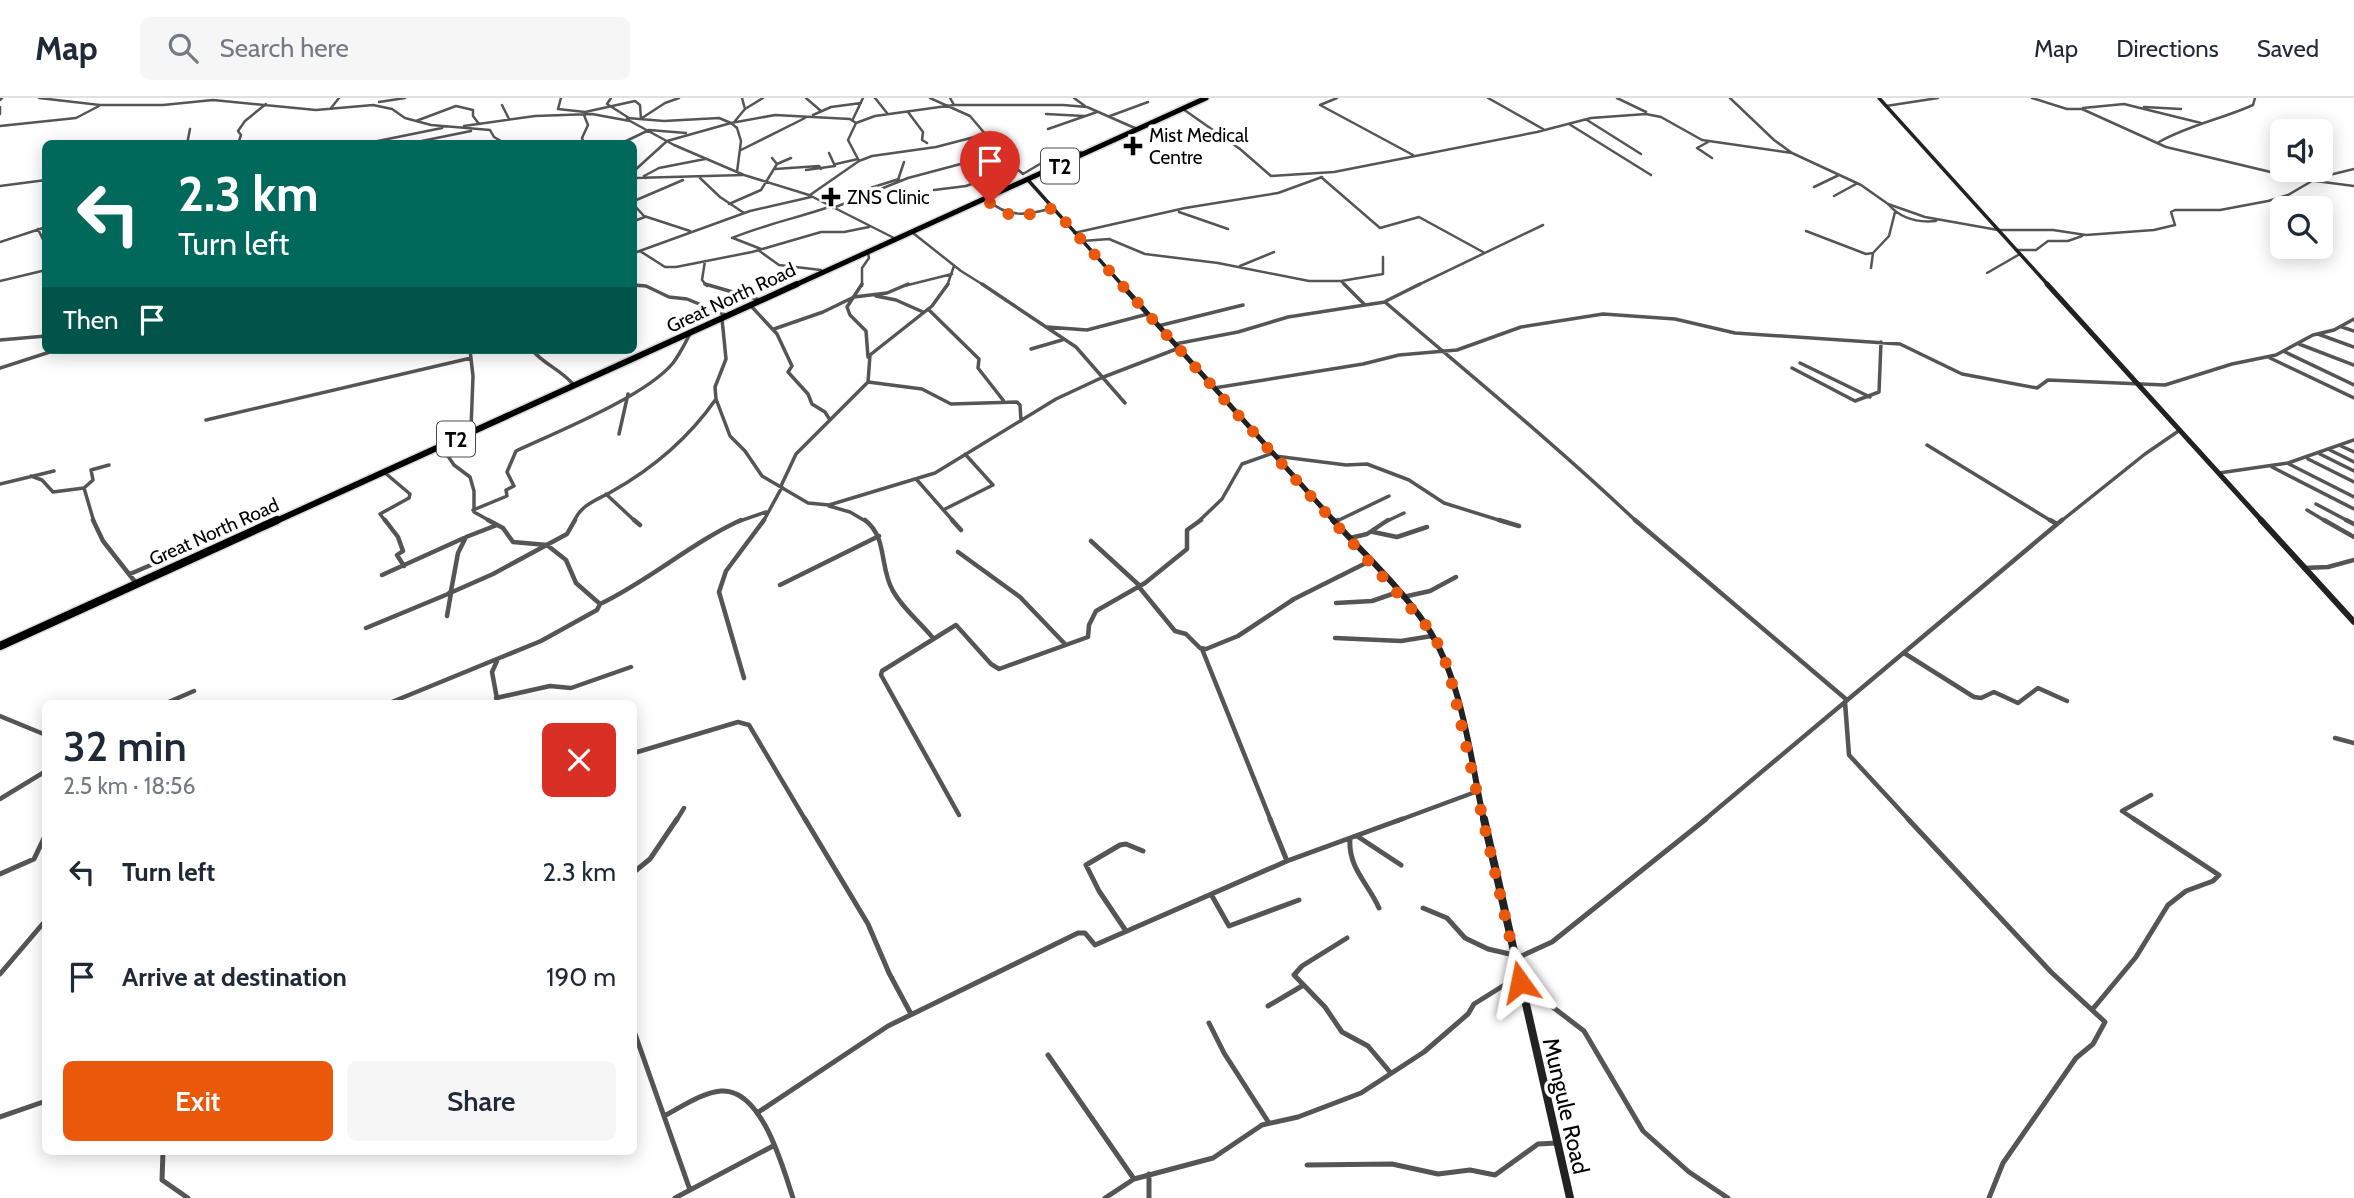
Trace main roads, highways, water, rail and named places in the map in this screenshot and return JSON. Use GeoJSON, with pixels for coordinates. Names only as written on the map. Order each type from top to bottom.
{"type":"FeatureCollection","features":[{"type":"Feature","properties":{"kind":"highway","name":"Great North Road"},"geometry":{"type":"LineString","coordinates":[[0,644],[134,580],[690,334],[757,299],[1204,98]]}},
{"type":"Feature","properties":{"kind":"highway","name":"Great North Road"},"geometry":{"type":"LineString","coordinates":[[134,580],[384,472],[471,429],[913,233],[1204,98]]}},
{"type":"Feature","properties":{"kind":"place","name":"Mist Medical Centre"},"geometry":{"type":"Point","coordinates":[1133,146]}},
{"type":"Feature","properties":{"kind":"place","name":"ZNS Clinic"},"geometry":{"type":"Point","coordinates":[831,197]}}]}
